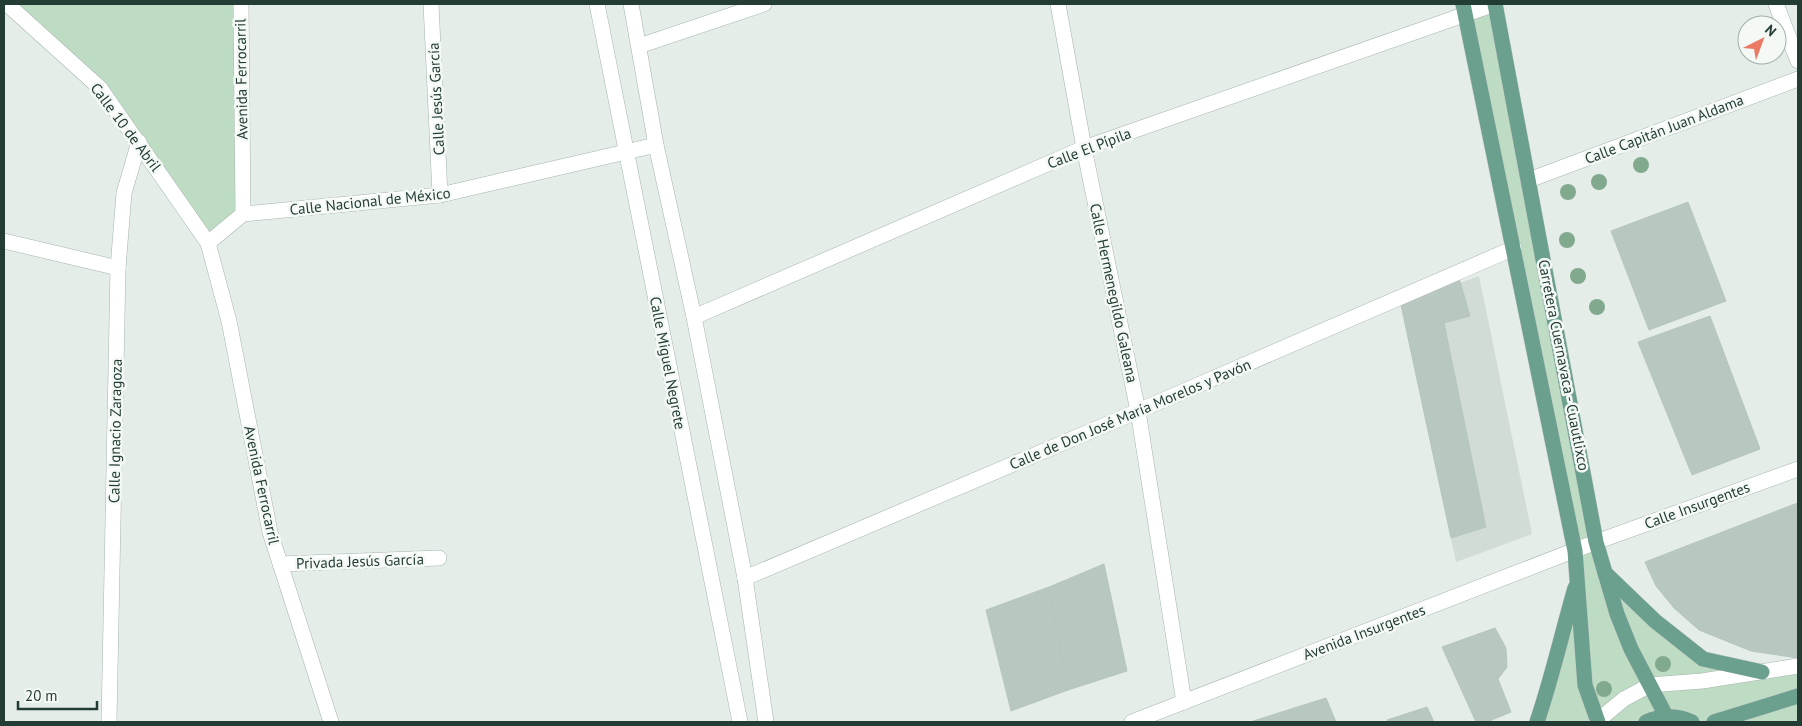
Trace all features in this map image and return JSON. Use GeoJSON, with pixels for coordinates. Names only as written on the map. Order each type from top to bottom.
{"type":"FeatureCollection","features":[{"type":"Feature","properties":{"kind":"main road","name":"Carretera Cuernavaca - Cuautlixco"},"geometry":{"type":"LineString","coordinates":[[1495,4],[1596,542],[1617,614],[1631,649],[1666,716]]}},
{"type":"Feature","properties":{"kind":"main road","name":"Carretera Cuernavaca - Cuautlixco"},"geometry":{"type":"LineString","coordinates":[[1464,8],[1575,551],[1585,684],[1597,722]]}},
{"type":"Feature","properties":{"kind":"main road"},"geometry":{"type":"LineString","coordinates":[[1604,572],[1655,621],[1703,659],[1762,672]]}},
{"type":"Feature","properties":{"kind":"main road"},"geometry":{"type":"LineString","coordinates":[[1538,722],[1578,577]]}},
{"type":"Feature","properties":{"kind":"main road"},"geometry":{"type":"LineString","coordinates":[[1714,722],[1798,696]]}},
{"type":"Feature","properties":{"kind":"main road"},"geometry":{"type":"LineString","coordinates":[[1646,722],[1666,716],[1684,718],[1692,722]]}},
{"type":"Feature","properties":{"kind":"street","name":"Calle 10 de Abril"},"geometry":{"type":"LineString","coordinates":[[7,4],[100,88],[208,242]]}},
{"type":"Feature","properties":{"kind":"street","name":"Avenida Ferrocarril"},"geometry":{"type":"LineString","coordinates":[[240,4],[243,214]]}},
{"type":"Feature","properties":{"kind":"street","name":"Calle Jesús García"},"geometry":{"type":"LineString","coordinates":[[431,4],[440,194]]}},
{"type":"Feature","properties":{"kind":"street","name":"Calle Miguel Negrete"},"geometry":{"type":"LineString","coordinates":[[597,4],[740,722]]}},
{"type":"Feature","properties":{"kind":"street"},"geometry":{"type":"LineString","coordinates":[[631,4],[656,144],[694,317],[745,578],[766,722]]}},
{"type":"Feature","properties":{"kind":"street"},"geometry":{"type":"LineString","coordinates":[[639,46],[764,4]]}},
{"type":"Feature","properties":{"kind":"street","name":"Calle Hermenegildo Galeana"},"geometry":{"type":"LineString","coordinates":[[1058,4],[1084,148],[1138,411],[1184,702]]}},
{"type":"Feature","properties":{"kind":"street","name":"Calle El Pípila"},"geometry":{"type":"LineString","coordinates":[[694,317],[1084,148],[1464,8],[1495,4]]}},
{"type":"Feature","properties":{"kind":"street"},"geometry":{"type":"LineString","coordinates":[[1776,4],[1798,62]]}},
{"type":"Feature","properties":{"kind":"street","name":"Calle Capitán Juan Aldama"},"geometry":{"type":"LineString","coordinates":[[1529,180],[1798,79]]}},
{"type":"Feature","properties":{"kind":"street","name":"Calle Ignacio Zaragoza"},"geometry":{"type":"LineString","coordinates":[[109,722],[118,268],[124,193],[139,142]]}},
{"type":"Feature","properties":{"kind":"street","name":"Calle Nacional de México"},"geometry":{"type":"LineString","coordinates":[[243,214],[440,194],[656,144]]}},
{"type":"Feature","properties":{"kind":"street"},"geometry":{"type":"LineString","coordinates":[[208,242],[243,214]]}},
{"type":"Feature","properties":{"kind":"street"},"geometry":{"type":"LineString","coordinates":[[4,241],[118,268]]}},
{"type":"Feature","properties":{"kind":"street","name":"Avenida Ferrocarril"},"geometry":{"type":"LineString","coordinates":[[208,242],[229,321],[270,532],[331,722]]}},
{"type":"Feature","properties":{"kind":"street","name":"Calle de Don José María Morelos y Pavón"},"geometry":{"type":"LineString","coordinates":[[745,578],[1138,411],[1514,248]]}},
{"type":"Feature","properties":{"kind":"street","name":"Calle Insurgentes"},"geometry":{"type":"LineString","coordinates":[[1596,542],[1798,469]]}},
{"type":"Feature","properties":{"kind":"street","name":"Avenida Insurgentes"},"geometry":{"type":"LineString","coordinates":[[1132,722],[1596,542]]}},
{"type":"Feature","properties":{"kind":"street","name":"Privada Jesús García"},"geometry":{"type":"LineString","coordinates":[[280,564],[439,558]]}},
{"type":"Feature","properties":{"kind":"street"},"geometry":{"type":"LineString","coordinates":[[1597,722],[1624,699],[1650,685],[1702,681],[1798,666]]}},
{"type":"Feature","properties":{"kind":"shaded area"},"geometry":{"type":"Polygon","coordinates":[[[1479,276],[1532,534],[1456,562],[1401,305],[1479,276]]]}},
{"type":"Feature","properties":{"kind":"green space"},"geometry":{"type":"Polygon","coordinates":[[[7,4],[241,4],[243,214],[208,243],[100,88],[7,4]]]}},
{"type":"Feature","properties":{"kind":"green space"},"geometry":{"type":"Polygon","coordinates":[[[1463,4],[1495,4],[1596,542],[1586,546],[1604,572],[1703,659],[1762,672],[1798,666],[1798,722],[1537,722],[1586,547],[1575,551],[1463,4]]]}},
{"type":"Feature","properties":{"kind":"building"},"geometry":{"type":"Polygon","coordinates":[[[1688,202],[1726,301],[1649,330],[1611,231],[1688,202]]]}},
{"type":"Feature","properties":{"kind":"building"},"geometry":{"type":"Polygon","coordinates":[[[1459,278],[1470,316],[1444,323],[1486,527],[1451,538],[1401,305],[1459,278]]]}},
{"type":"Feature","properties":{"kind":"building"},"geometry":{"type":"Polygon","coordinates":[[[1710,316],[1760,449],[1692,475],[1638,342],[1710,316]]]}},
{"type":"Feature","properties":{"kind":"building"},"geometry":{"type":"Polygon","coordinates":[[[1798,503],[1798,524],[1787,507],[1798,503]]]}},
{"type":"Feature","properties":{"kind":"building"},"geometry":{"type":"Polygon","coordinates":[[[1787,507],[1798,524],[1798,658],[1751,651],[1699,630],[1674,608],[1656,586],[1645,562],[1787,507]]]}},
{"type":"Feature","properties":{"kind":"building"},"geometry":{"type":"Polygon","coordinates":[[[1104,564],[1127,671],[1068,690],[1049,587],[1104,564]]]}},
{"type":"Feature","properties":{"kind":"building"},"geometry":{"type":"Polygon","coordinates":[[[1049,587],[1068,690],[1011,711],[986,610],[1049,587]]]}},
{"type":"Feature","properties":{"kind":"building"},"geometry":{"type":"Polygon","coordinates":[[[1495,628],[1506,648],[1507,667],[1498,679],[1511,712],[1487,722],[1476,722],[1442,647],[1495,628]]]}},
{"type":"Feature","properties":{"kind":"building"},"geometry":{"type":"Polygon","coordinates":[[[1326,698],[1336,722],[1253,721],[1326,698]]]}},
{"type":"Feature","properties":{"kind":"building"},"geometry":{"type":"Polygon","coordinates":[[[1427,707],[1434,722],[1388,722],[1387,720],[1427,707]]]}}]}
